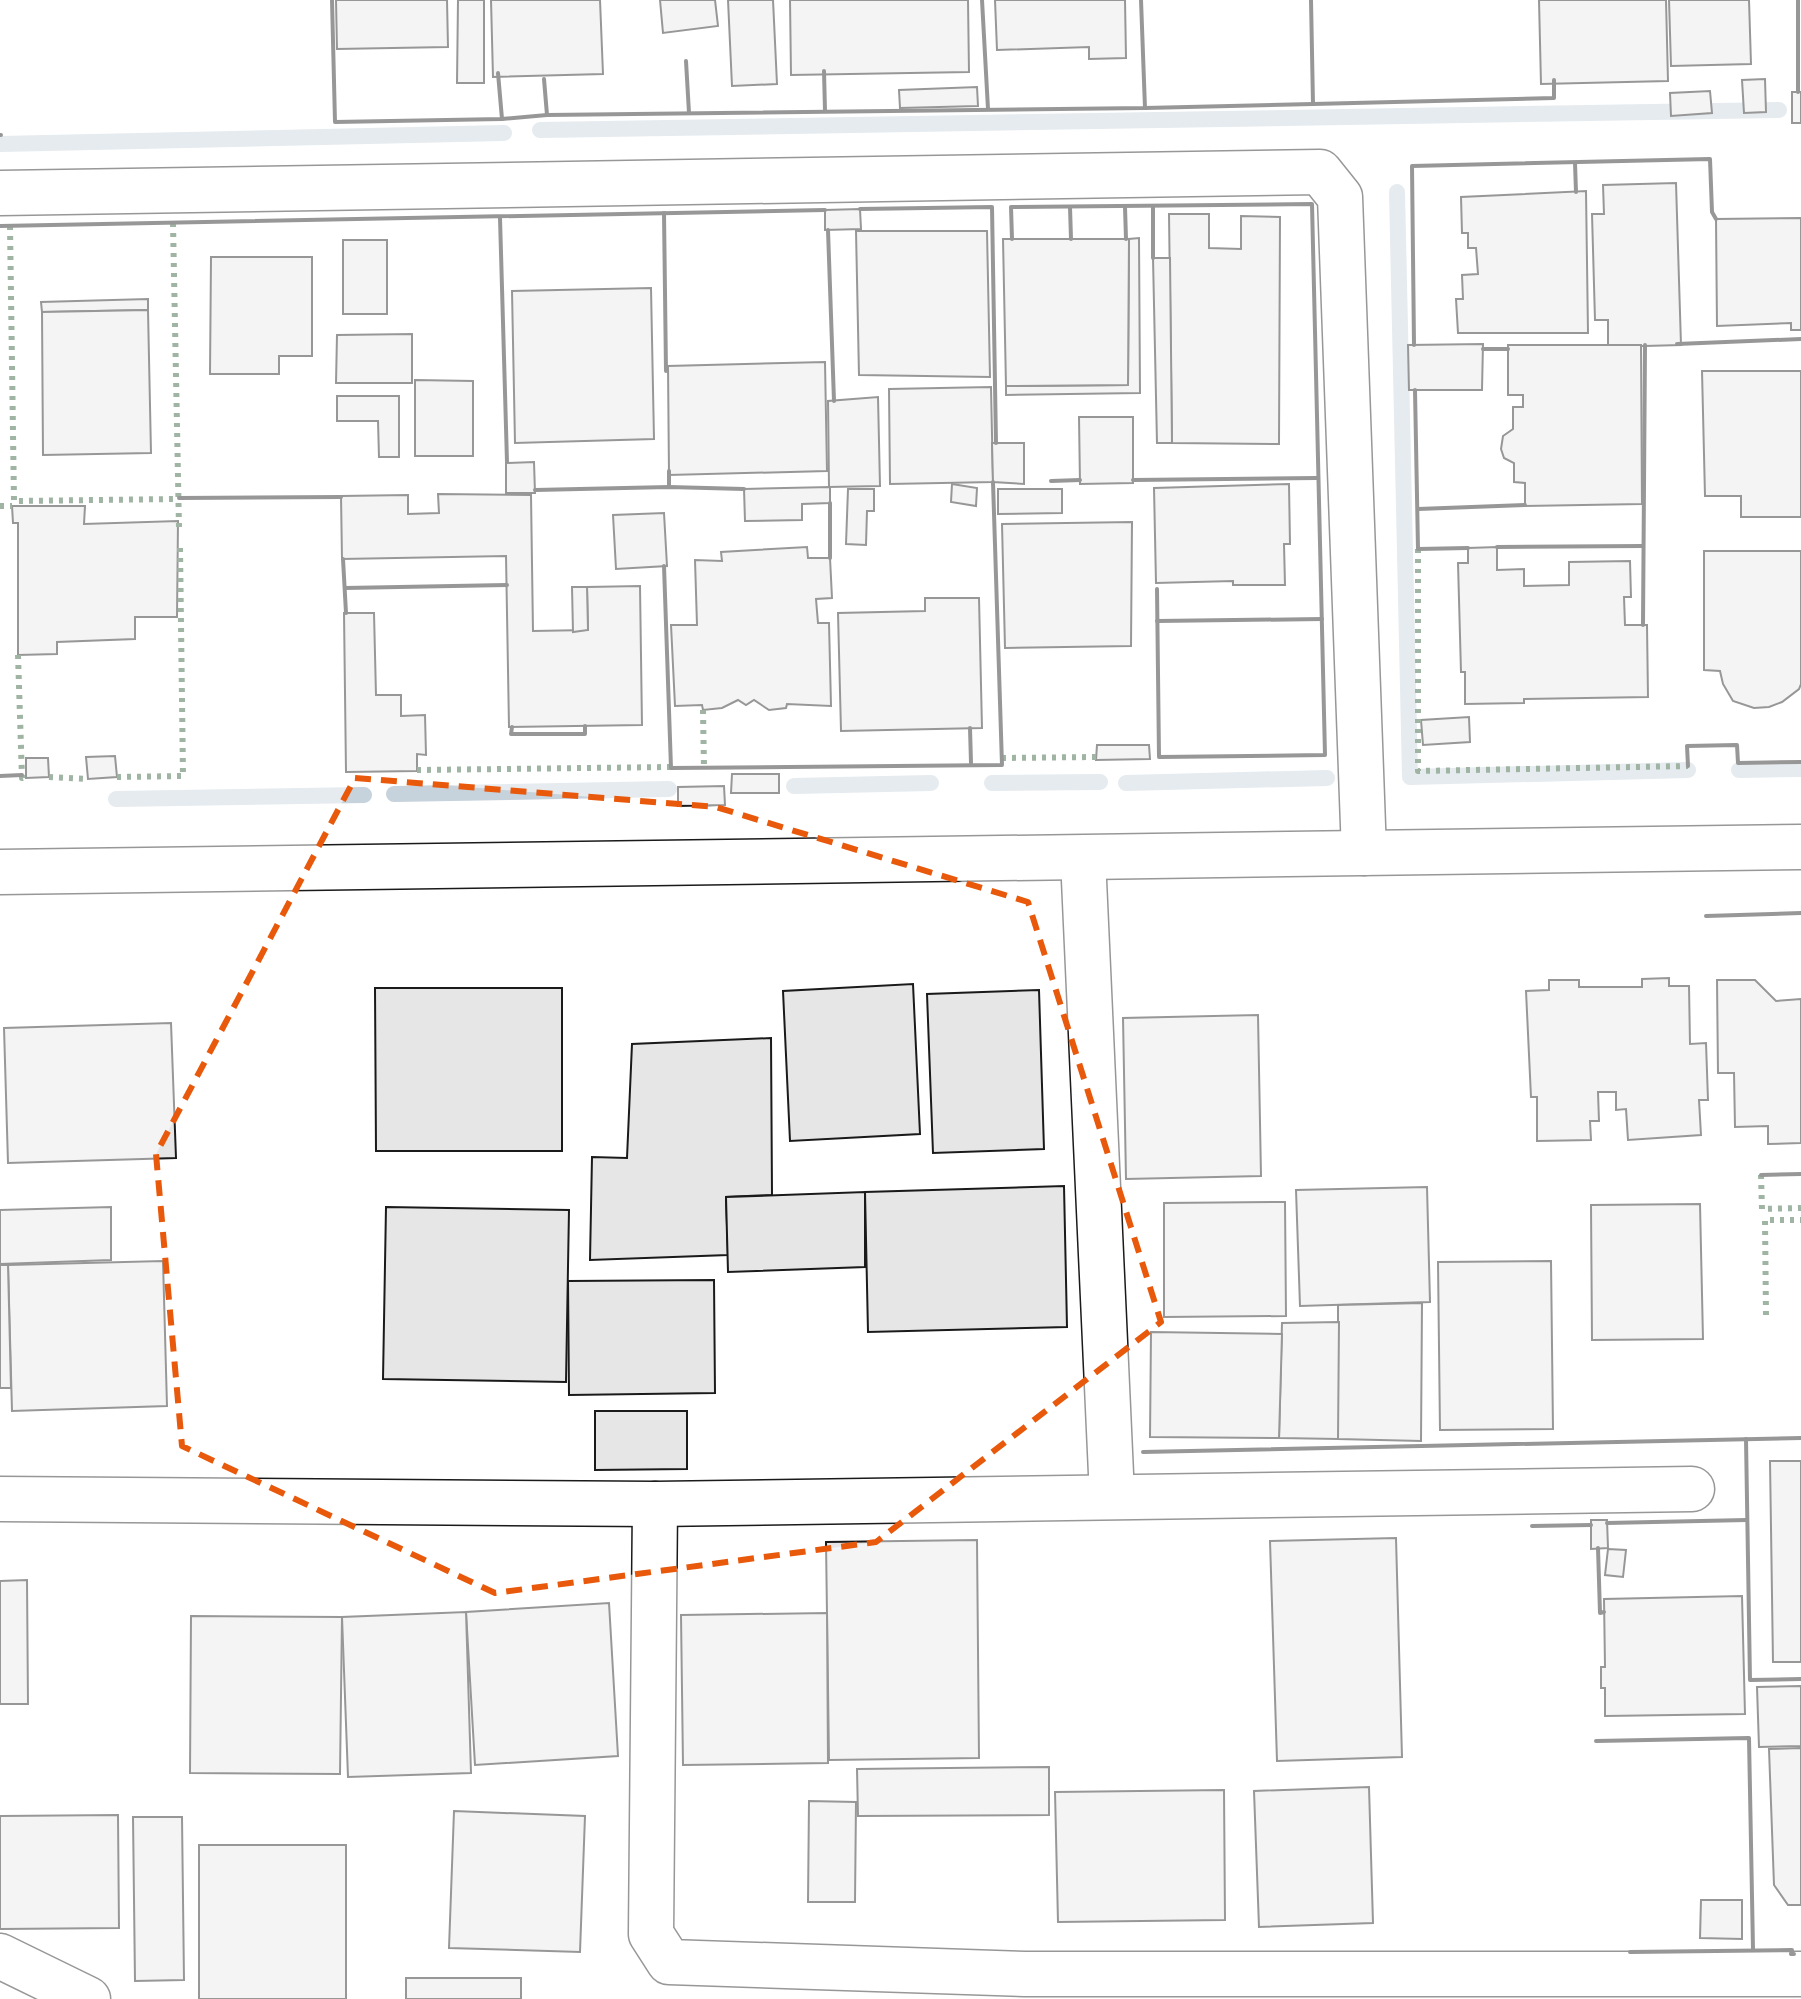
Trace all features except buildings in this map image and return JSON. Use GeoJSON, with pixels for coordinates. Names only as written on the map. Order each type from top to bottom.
{"type":"FeatureCollection","features":[{"type":"Feature","properties":{"kind":"street"},"geometry":{"type":"LineString","coordinates":[[0,193],[1320,172],[1340,197],[1364,853]]}},
{"type":"Feature","properties":{"kind":"street"},"geometry":{"type":"LineString","coordinates":[[0,872],[1801,847]]}},
{"type":"Feature","properties":{"kind":"street"},"geometry":{"type":"LineString","coordinates":[[1083,858],[1112,1496]]}},
{"type":"Feature","properties":{"kind":"street"},"geometry":{"type":"LineString","coordinates":[[0,1499],[655,1504],[1692,1489]]}},
{"type":"Feature","properties":{"kind":"street"},"geometry":{"type":"LineString","coordinates":[[655,1504],[651,1934],[669,1962],[1025,1986],[1801,1974]]}},
{"type":"Feature","properties":{"kind":"street"},"geometry":{"type":"LineString","coordinates":[[0,1956],[88,1999]]}},
{"type":"Feature","properties":{"kind":"highlighted area"},"geometry":{"type":"Polygon","coordinates":[[[355,778],[716,807],[1028,902],[1161,1322],[876,1542],[495,1593],[182,1446],[156,1154],[355,778]]]}},
{"type":"Feature","properties":{"kind":"waterway"},"geometry":{"type":"LineString","coordinates":[[540,130],[1779,110]]}},
{"type":"Feature","properties":{"kind":"waterway"},"geometry":{"type":"LineString","coordinates":[[0,144],[504,133]]}},
{"type":"Feature","properties":{"kind":"waterway"},"geometry":{"type":"LineString","coordinates":[[1397,192],[1410,777],[1688,770]]}},
{"type":"Feature","properties":{"kind":"waterway"},"geometry":{"type":"LineString","coordinates":[[1739,770],[1801,769]]}},
{"type":"Feature","properties":{"kind":"waterway"},"geometry":{"type":"LineString","coordinates":[[1126,783],[1327,778]]}},
{"type":"Feature","properties":{"kind":"waterway"},"geometry":{"type":"LineString","coordinates":[[992,783],[1100,782]]}},
{"type":"Feature","properties":{"kind":"waterway"},"geometry":{"type":"LineString","coordinates":[[794,786],[931,783]]}},
{"type":"Feature","properties":{"kind":"waterway"},"geometry":{"type":"LineString","coordinates":[[394,794],[669,789]]}},
{"type":"Feature","properties":{"kind":"waterway"},"geometry":{"type":"LineString","coordinates":[[116,799],[364,795]]}},
{"type":"Feature","properties":{"kind":"hedge"},"geometry":{"type":"LineString","coordinates":[[173,223],[179,528]]}},
{"type":"Feature","properties":{"kind":"hedge"},"geometry":{"type":"LineString","coordinates":[[10,226],[14,501],[179,499]]}},
{"type":"Feature","properties":{"kind":"hedge"},"geometry":{"type":"LineString","coordinates":[[0,506],[12,506]]}},
{"type":"Feature","properties":{"kind":"hedge"},"geometry":{"type":"LineString","coordinates":[[117,777],[183,776],[180,547]]}},
{"type":"Feature","properties":{"kind":"hedge"},"geometry":{"type":"LineString","coordinates":[[1418,549],[1418,771],[1688,766]]}},
{"type":"Feature","properties":{"kind":"hedge"},"geometry":{"type":"LineString","coordinates":[[18,655],[22,778],[26,777]]}},
{"type":"Feature","properties":{"kind":"hedge"},"geometry":{"type":"LineString","coordinates":[[703,710],[704,767]]}},
{"type":"Feature","properties":{"kind":"hedge"},"geometry":{"type":"LineString","coordinates":[[1002,758],[1096,757]]}},
{"type":"Feature","properties":{"kind":"hedge"},"geometry":{"type":"LineString","coordinates":[[417,770],[671,767]]}},
{"type":"Feature","properties":{"kind":"hedge"},"geometry":{"type":"LineString","coordinates":[[49,777],[88,779]]}},
{"type":"Feature","properties":{"kind":"hedge"},"geometry":{"type":"LineString","coordinates":[[1761,1175],[1762,1209],[1801,1208]]}},
{"type":"Feature","properties":{"kind":"hedge"},"geometry":{"type":"LineString","coordinates":[[1766,1315],[1765,1220],[1801,1220]]}},
{"type":"Feature","properties":{"kind":"wall"},"geometry":{"type":"LineString","coordinates":[[332,0],[335,122],[502,119],[547,115],[1145,108],[1141,0]]}},
{"type":"Feature","properties":{"kind":"wall"},"geometry":{"type":"LineString","coordinates":[[982,0],[988,109]]}},
{"type":"Feature","properties":{"kind":"wall"},"geometry":{"type":"LineString","coordinates":[[1311,0],[1313,104],[1554,98],[1554,80]]}},
{"type":"Feature","properties":{"kind":"wall"},"geometry":{"type":"LineString","coordinates":[[1798,0],[1798,92]]}},
{"type":"Feature","properties":{"kind":"wall"},"geometry":{"type":"LineString","coordinates":[[686,61],[689,113]]}},
{"type":"Feature","properties":{"kind":"wall"},"geometry":{"type":"LineString","coordinates":[[824,71],[825,111]]}},
{"type":"Feature","properties":{"kind":"wall"},"geometry":{"type":"LineString","coordinates":[[498,73],[502,119]]}},
{"type":"Feature","properties":{"kind":"wall"},"geometry":{"type":"LineString","coordinates":[[544,79],[547,115]]}},
{"type":"Feature","properties":{"kind":"wall"},"geometry":{"type":"LineString","coordinates":[[1145,108],[1313,104]]}},
{"type":"Feature","properties":{"kind":"wall"},"geometry":{"type":"LineString","coordinates":[[1414,345],[1412,166],[1710,159],[1712,212],[1716,219]]}},
{"type":"Feature","properties":{"kind":"wall"},"geometry":{"type":"LineString","coordinates":[[1575,163],[1576,192]]}},
{"type":"Feature","properties":{"kind":"wall"},"geometry":{"type":"LineString","coordinates":[[1012,239],[1011,207],[1312,204],[1325,755],[1159,757],[1157,589]]}},
{"type":"Feature","properties":{"kind":"wall"},"geometry":{"type":"LineString","coordinates":[[860,209],[992,207],[996,443]]}},
{"type":"Feature","properties":{"kind":"wall"},"geometry":{"type":"LineString","coordinates":[[1070,207],[1071,239]]}},
{"type":"Feature","properties":{"kind":"wall"},"geometry":{"type":"LineString","coordinates":[[1125,207],[1126,239]]}},
{"type":"Feature","properties":{"kind":"wall"},"geometry":{"type":"LineString","coordinates":[[1153,207],[1153,258]]}},
{"type":"Feature","properties":{"kind":"wall"},"geometry":{"type":"LineString","coordinates":[[0,226],[825,210]]}},
{"type":"Feature","properties":{"kind":"wall"},"geometry":{"type":"LineString","coordinates":[[664,213],[666,371]]}},
{"type":"Feature","properties":{"kind":"wall"},"geometry":{"type":"LineString","coordinates":[[500,218],[507,462]]}},
{"type":"Feature","properties":{"kind":"wall"},"geometry":{"type":"LineString","coordinates":[[828,230],[834,401]]}},
{"type":"Feature","properties":{"kind":"wall"},"geometry":{"type":"LineString","coordinates":[[1677,344],[1801,339]]}},
{"type":"Feature","properties":{"kind":"wall"},"geometry":{"type":"LineString","coordinates":[[1643,625],[1645,345]]}},
{"type":"Feature","properties":{"kind":"wall"},"geometry":{"type":"LineString","coordinates":[[1483,349],[1508,349]]}},
{"type":"Feature","properties":{"kind":"wall"},"geometry":{"type":"LineString","coordinates":[[1415,390],[1418,549],[1468,548]]}},
{"type":"Feature","properties":{"kind":"wall"},"geometry":{"type":"LineString","coordinates":[[669,471],[669,487]]}},
{"type":"Feature","properties":{"kind":"wall"},"geometry":{"type":"LineString","coordinates":[[1133,480],[1317,478]]}},
{"type":"Feature","properties":{"kind":"wall"},"geometry":{"type":"LineString","coordinates":[[1051,481],[1080,480]]}},
{"type":"Feature","properties":{"kind":"wall"},"geometry":{"type":"LineString","coordinates":[[664,566],[671,768],[1002,765],[993,482]]}},
{"type":"Feature","properties":{"kind":"wall"},"geometry":{"type":"LineString","coordinates":[[535,490],[744,489]]}},
{"type":"Feature","properties":{"kind":"wall"},"geometry":{"type":"LineString","coordinates":[[179,498],[341,497]]}},
{"type":"Feature","properties":{"kind":"wall"},"geometry":{"type":"LineString","coordinates":[[830,503],[830,558]]}},
{"type":"Feature","properties":{"kind":"wall"},"geometry":{"type":"LineString","coordinates":[[1418,509],[1525,505]]}},
{"type":"Feature","properties":{"kind":"wall"},"geometry":{"type":"LineString","coordinates":[[1497,547],[1643,546]]}},
{"type":"Feature","properties":{"kind":"wall"},"geometry":{"type":"LineString","coordinates":[[343,559],[346,613]]}},
{"type":"Feature","properties":{"kind":"wall"},"geometry":{"type":"LineString","coordinates":[[345,588],[507,585]]}},
{"type":"Feature","properties":{"kind":"wall"},"geometry":{"type":"LineString","coordinates":[[1157,621],[1322,619]]}},
{"type":"Feature","properties":{"kind":"wall"},"geometry":{"type":"LineString","coordinates":[[512,727],[511,734],[585,734],[585,726]]}},
{"type":"Feature","properties":{"kind":"wall"},"geometry":{"type":"LineString","coordinates":[[970,728],[971,763]]}},
{"type":"Feature","properties":{"kind":"wall"},"geometry":{"type":"LineString","coordinates":[[1688,766],[1687,746],[1737,745],[1738,763],[1801,762]]}},
{"type":"Feature","properties":{"kind":"wall"},"geometry":{"type":"LineString","coordinates":[[0,776],[22,775]]}},
{"type":"Feature","properties":{"kind":"wall"},"geometry":{"type":"LineString","coordinates":[[1706,916],[1801,913]]}},
{"type":"Feature","properties":{"kind":"wall"},"geometry":{"type":"LineString","coordinates":[[1761,1175],[1801,1174]]}},
{"type":"Feature","properties":{"kind":"wall"},"geometry":{"type":"LineString","coordinates":[[1143,1452],[1801,1438]]}},
{"type":"Feature","properties":{"kind":"wall"},"geometry":{"type":"LineString","coordinates":[[1746,1439],[1750,1680],[1801,1679]]}},
{"type":"Feature","properties":{"kind":"wall"},"geometry":{"type":"LineString","coordinates":[[1607,1523],[1747,1520]]}},
{"type":"Feature","properties":{"kind":"wall"},"geometry":{"type":"LineString","coordinates":[[1532,1526],[1591,1525]]}},
{"type":"Feature","properties":{"kind":"wall"},"geometry":{"type":"LineString","coordinates":[[1598,1548],[1600,1613],[1604,1612]]}},
{"type":"Feature","properties":{"kind":"wall"},"geometry":{"type":"LineString","coordinates":[[1596,1741],[1749,1738],[1753,1949]]}},
{"type":"Feature","properties":{"kind":"wall"},"geometry":{"type":"LineString","coordinates":[[1630,1952],[1792,1950],[1791,1954],[1794,1954]]}}]}
